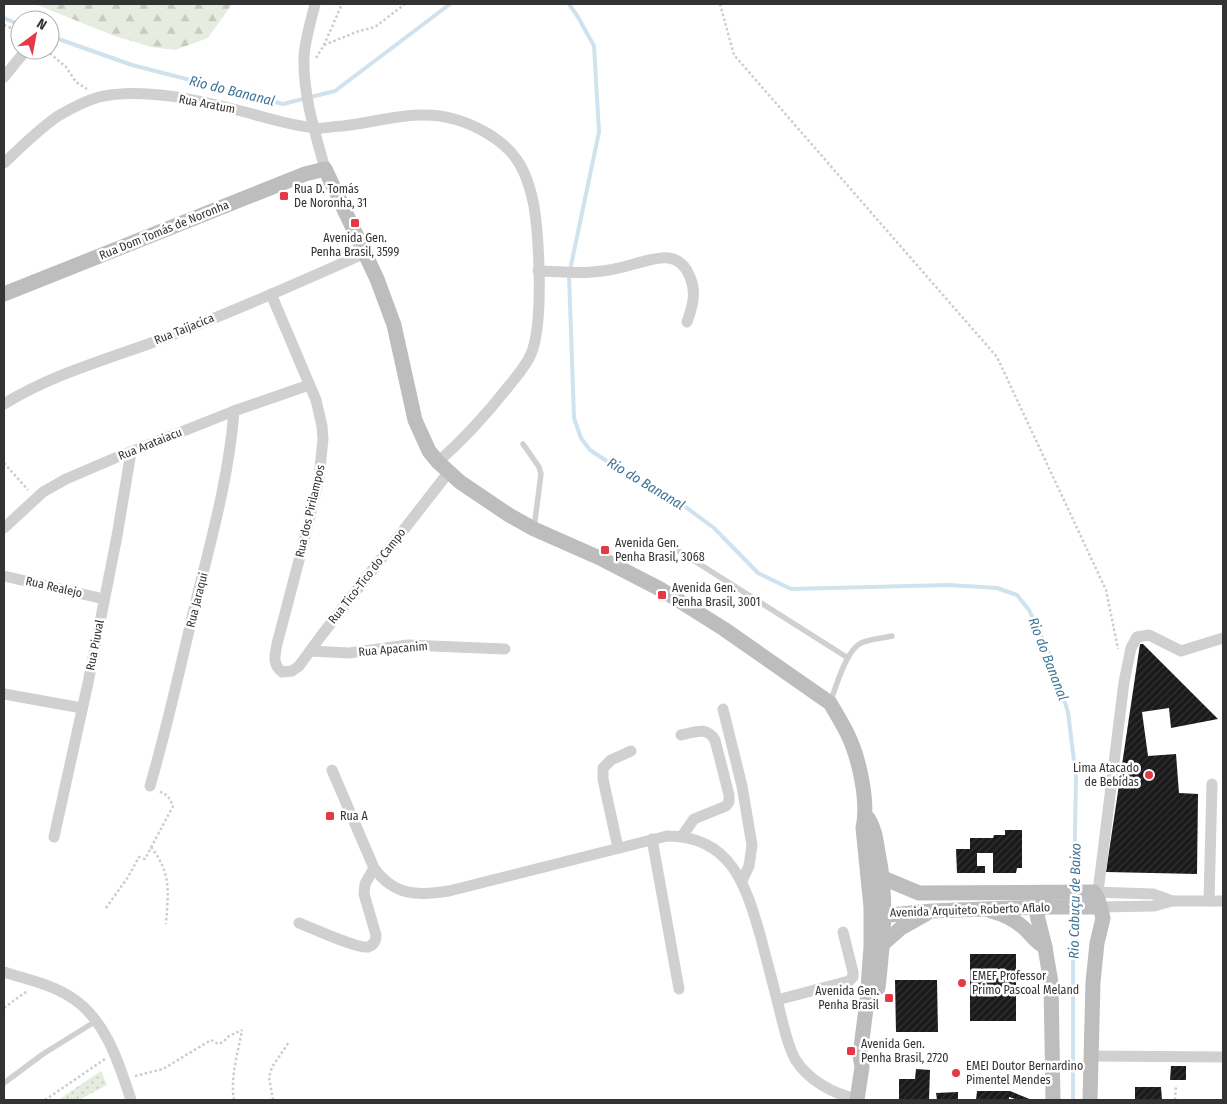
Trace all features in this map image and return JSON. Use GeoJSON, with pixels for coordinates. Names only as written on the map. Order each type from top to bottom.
{"type":"FeatureCollection","features":[{"type":"Feature","properties":{"kind":"main road"},"geometry":{"type":"LineString","coordinates":[[325,168],[377,279],[394,325],[415,420],[429,451],[443,468],[482,499],[534,529],[602,558],[662,590],[731,634],[830,703],[848,735],[854,751],[866,815],[864,828],[876,878],[878,910],[884,943],[868,1057],[862,1067]]}},
{"type":"Feature","properties":{"kind":"main road","name":"Rua Dom Tomás de Noronha"},"geometry":{"type":"LineString","coordinates":[[4,294],[296,177],[325,168]]}},
{"type":"Feature","properties":{"kind":"main road"},"geometry":{"type":"LineString","coordinates":[[866,815],[873,826],[880,857],[876,878]]}},
{"type":"Feature","properties":{"kind":"main road"},"geometry":{"type":"LineString","coordinates":[[880,857],[900,876],[935,892]]}},
{"type":"Feature","properties":{"kind":"main road","name":"Avenida Arquiteto Roberto Aflalo"},"geometry":{"type":"LineString","coordinates":[[876,878],[919,893],[1094,898]]}},
{"type":"Feature","properties":{"kind":"main road"},"geometry":{"type":"LineString","coordinates":[[1053,1100],[1051,984],[1037,915],[1046,898],[1063,897]]}},
{"type":"Feature","properties":{"kind":"main road"},"geometry":{"type":"LineString","coordinates":[[1090,1100],[1093,982],[1097,943],[1103,918],[1094,898]]}},
{"type":"Feature","properties":{"kind":"main road","name":"Avenida Arquiteto Roberto Aflalo"},"geometry":{"type":"LineString","coordinates":[[878,910],[890,915],[898,915],[932,911],[1041,906]]}},
{"type":"Feature","properties":{"kind":"main road"},"geometry":{"type":"LineString","coordinates":[[982,909],[1016,922],[1025,929],[1036,943],[1045,947]]}},
{"type":"Feature","properties":{"kind":"main road"},"geometry":{"type":"LineString","coordinates":[[857,1100],[862,1067],[860,1055],[878,910]]}},
{"type":"Feature","properties":{"kind":"main road"},"geometry":{"type":"LineString","coordinates":[[884,943],[901,928],[932,911]]}},
{"type":"Feature","properties":{"kind":"street"},"geometry":{"type":"LineString","coordinates":[[315,4],[304,58],[308,110],[325,168]]}},
{"type":"Feature","properties":{"kind":"street"},"geometry":{"type":"LineString","coordinates":[[4,77],[18,60]]}},
{"type":"Feature","properties":{"kind":"street","name":"Rua Aratum"},"geometry":{"type":"LineString","coordinates":[[4,163],[59,116],[98,98],[141,94],[184,99],[314,128]]}},
{"type":"Feature","properties":{"kind":"street","name":"Rua Tico-Tico do Campo"},"geometry":{"type":"LineString","coordinates":[[282,672],[292,671],[299,666],[443,468],[525,365],[531,354],[537,328],[538,271],[534,208],[524,175],[517,160],[507,148],[471,126],[453,118],[434,115],[314,128]]}},
{"type":"Feature","properties":{"kind":"street","name":"Rua Taijacica"},"geometry":{"type":"LineString","coordinates":[[4,404],[59,376],[150,343],[271,294],[365,253]]}},
{"type":"Feature","properties":{"kind":"street"},"geometry":{"type":"LineString","coordinates":[[538,271],[591,272],[614,269],[659,258],[670,258],[679,262],[688,271],[692,282],[694,294],[692,309],[687,322]]}},
{"type":"Feature","properties":{"kind":"street","name":"Rua dos Pirilampos"},"geometry":{"type":"LineString","coordinates":[[271,294],[310,385],[322,426],[322,454],[319,478],[274,659],[276,667],[282,672]]}},
{"type":"Feature","properties":{"kind":"street","name":"Rua Arataiacu"},"geometry":{"type":"LineString","coordinates":[[4,528],[43,492],[66,479],[234,411],[310,385]]}},
{"type":"Feature","properties":{"kind":"street","name":"Rua Jaraqui"},"geometry":{"type":"LineString","coordinates":[[150,786],[208,555],[231,443],[234,411]]}},
{"type":"Feature","properties":{"kind":"street","name":"Rua Piuval"},"geometry":{"type":"LineString","coordinates":[[54,837],[120,522],[131,452]]}},
{"type":"Feature","properties":{"kind":"street","name":"Rua Realejo"},"geometry":{"type":"LineString","coordinates":[[4,576],[104,599]]}},
{"type":"Feature","properties":{"kind":"street"},"geometry":{"type":"LineString","coordinates":[[1223,638],[1181,651],[1149,635],[1137,637],[1131,648],[1094,898],[1154,906],[1172,901],[1223,901]]}},
{"type":"Feature","properties":{"kind":"street","name":"Rua Apacanim"},"geometry":{"type":"LineString","coordinates":[[310,651],[349,653],[408,645],[505,649]]}},
{"type":"Feature","properties":{"kind":"street"},"geometry":{"type":"LineString","coordinates":[[4,694],[82,708]]}},
{"type":"Feature","properties":{"kind":"street"},"geometry":{"type":"LineString","coordinates":[[724,709],[742,786],[752,845],[749,866],[742,881]]}},
{"type":"Feature","properties":{"kind":"street"},"geometry":{"type":"LineString","coordinates":[[681,734],[705,731],[710,733],[715,740],[729,795],[729,802],[726,806],[694,819],[682,836]]}},
{"type":"Feature","properties":{"kind":"street"},"geometry":{"type":"LineString","coordinates":[[618,848],[603,779],[603,768],[611,760],[631,751]]}},
{"type":"Feature","properties":{"kind":"street"},"geometry":{"type":"LineString","coordinates":[[332,770],[374,868],[393,887],[406,892],[419,894],[433,893],[652,839],[682,836],[702,842],[714,849],[732,867],[742,881],[757,924],[788,1042],[795,1058],[804,1070],[827,1088],[857,1100]]}},
{"type":"Feature","properties":{"kind":"street"},"geometry":{"type":"LineString","coordinates":[[1209,901],[1212,784]]}},
{"type":"Feature","properties":{"kind":"street"},"geometry":{"type":"LineString","coordinates":[[652,839],[679,989]]}},
{"type":"Feature","properties":{"kind":"street"},"geometry":{"type":"LineString","coordinates":[[299,923],[358,946],[368,947],[373,945],[376,935],[364,894],[365,884],[374,868]]}},
{"type":"Feature","properties":{"kind":"street"},"geometry":{"type":"LineString","coordinates":[[777,1000],[849,981],[853,977],[843,932]]}},
{"type":"Feature","properties":{"kind":"street"},"geometry":{"type":"LineString","coordinates":[[4,972],[70,996],[87,1010],[96,1021],[114,1052],[131,1100]]}},
{"type":"Feature","properties":{"kind":"street"},"geometry":{"type":"LineString","coordinates":[[1090,1056],[1223,1057]]}},
{"type":"Feature","properties":{"kind":"lane"},"geometry":{"type":"LineString","coordinates":[[523,444],[539,467],[541,474],[534,529]]}},
{"type":"Feature","properties":{"kind":"lane"},"geometry":{"type":"LineString","coordinates":[[663,541],[848,658]]}},
{"type":"Feature","properties":{"kind":"lane"},"geometry":{"type":"LineString","coordinates":[[830,703],[853,650],[861,643],[892,636]]}},
{"type":"Feature","properties":{"kind":"lane"},"geometry":{"type":"LineString","coordinates":[[4,1083],[43,1054],[96,1021]]}},
{"type":"Feature","properties":{"kind":"path"},"geometry":{"type":"LineString","coordinates":[[342,4],[324,45],[374,27],[405,4]]}},
{"type":"Feature","properties":{"kind":"path"},"geometry":{"type":"LineString","coordinates":[[720,4],[734,55],[997,357],[1106,590],[1119,654]]}},
{"type":"Feature","properties":{"kind":"path"},"geometry":{"type":"LineString","coordinates":[[58,60],[66,67],[76,82],[98,98]]}},
{"type":"Feature","properties":{"kind":"path"},"geometry":{"type":"LineString","coordinates":[[4,463],[32,494],[34,500]]}},
{"type":"Feature","properties":{"kind":"path"},"geometry":{"type":"LineString","coordinates":[[106,908],[139,856],[145,859],[172,806],[168,796],[150,786]]}},
{"type":"Feature","properties":{"kind":"path"},"geometry":{"type":"LineString","coordinates":[[151,847],[159,857],[167,873],[166,924]]}},
{"type":"Feature","properties":{"kind":"path"},"geometry":{"type":"LineString","coordinates":[[4,1008],[28,991],[33,982]]}},
{"type":"Feature","properties":{"kind":"path"},"geometry":{"type":"LineString","coordinates":[[124,1079],[163,1069],[211,1040],[218,1044],[242,1030],[234,1066],[232,1088],[234,1100]]}},
{"type":"Feature","properties":{"kind":"path"},"geometry":{"type":"LineString","coordinates":[[273,1100],[268,1077],[272,1067],[289,1042]]}},
{"type":"Feature","properties":{"kind":"path"},"geometry":{"type":"LineString","coordinates":[[45,1100],[114,1052]]}},
{"type":"Feature","properties":{"kind":"path"},"geometry":{"type":"LineString","coordinates":[[1175,1100],[1176,1085]]}},
{"type":"Feature","properties":{"kind":"green space"},"geometry":{"type":"Polygon","coordinates":[[[35,4],[232,4],[208,38],[175,50],[151,47],[112,35],[60,14],[60,10],[50,10],[35,4]]]}},
{"type":"Feature","properties":{"kind":"green space"},"geometry":{"type":"Polygon","coordinates":[[[101,1071],[107,1085],[79,1100],[58,1100],[101,1071]]]}},
{"type":"Feature","properties":{"kind":"building","name":"Lima Atacado de Bebidas"},"geometry":{"type":"Polygon","coordinates":[[[1140,644],[1143,644],[1218,719],[1171,728],[1169,708],[1142,712],[1148,756],[1176,754],[1179,793],[1198,794],[1197,874],[1106,872],[1140,644]]]}},
{"type":"Feature","properties":{"kind":"building"},"geometry":{"type":"Polygon","coordinates":[[[1005,830],[1022,830],[1022,868],[1017,868],[1016,873],[993,873],[993,853],[977,853],[977,866],[985,866],[985,873],[957,873],[956,849],[970,849],[970,838],[993,838],[994,835],[1005,835],[1005,830]]]}},
{"type":"Feature","properties":{"kind":"building"},"geometry":{"type":"Polygon","coordinates":[[[970,954],[1016,954],[1016,1021],[970,1021],[970,954]]]}},
{"type":"Feature","properties":{"kind":"building"},"geometry":{"type":"Polygon","coordinates":[[[895,980],[937,980],[938,1032],[896,1032],[895,980]]]}},
{"type":"Feature","properties":{"kind":"building"},"geometry":{"type":"Polygon","coordinates":[[[1171,1066],[1186,1066],[1186,1080],[1170,1080],[1171,1066]]]}},
{"type":"Feature","properties":{"kind":"building"},"geometry":{"type":"Polygon","coordinates":[[[916,1069],[930,1070],[929,1100],[899,1100],[899,1079],[915,1079],[916,1069]]]}},
{"type":"Feature","properties":{"kind":"building"},"geometry":{"type":"Polygon","coordinates":[[[1135,1087],[1161,1087],[1162,1100],[1135,1100],[1135,1087]]]}},
{"type":"Feature","properties":{"kind":"building"},"geometry":{"type":"Polygon","coordinates":[[[977,1091],[1010,1091],[1032,1100],[1018,1100],[1009,1097],[1009,1100],[976,1100],[977,1091]]]}},
{"type":"Feature","properties":{"kind":"building"},"geometry":{"type":"Polygon","coordinates":[[[958,1092],[958,1100],[937,1100],[936,1093],[958,1092]]]}},
{"type":"Feature","properties":{"kind":"waterway","name":"Rio do Bananal"},"geometry":{"type":"LineString","coordinates":[[60,40],[132,65],[283,104],[335,91],[450,4]]}},
{"type":"Feature","properties":{"kind":"waterway","name":"Rio do Bananal"},"geometry":{"type":"LineString","coordinates":[[569,4],[594,46],[599,132],[569,275],[574,418],[581,438],[590,450],[629,476],[668,494],[714,528],[758,573],[791,589],[949,585],[997,588],[1017,595],[1029,610],[1048,651],[1068,712],[1076,777],[1074,888]]}},
{"type":"Feature","properties":{"kind":"waterway","name":"Rio do Bananal"},"geometry":{"type":"LineString","coordinates":[[4,18],[10,21]]}},
{"type":"Feature","properties":{"kind":"waterway","name":"Rio Cabuçu de Baixo"},"geometry":{"type":"LineString","coordinates":[[1073,910],[1073,1100]]}},
{"type":"Feature","properties":{"kind":"place","name":"Rua D. Tomás De Noronha, 31"},"geometry":{"type":"Point","coordinates":[284,196]}},
{"type":"Feature","properties":{"kind":"place","name":"Avenida Gen. Penha Brasil, 3599"},"geometry":{"type":"Point","coordinates":[355,223]}},
{"type":"Feature","properties":{"kind":"place","name":"Avenida Gen. Penha Brasil, 3068"},"geometry":{"type":"Point","coordinates":[605,550]}},
{"type":"Feature","properties":{"kind":"place","name":"Avenida Gen. Penha Brasil, 3001"},"geometry":{"type":"Point","coordinates":[662,595]}},
{"type":"Feature","properties":{"kind":"place","name":"Lima Atacado de Bebidas"},"geometry":{"type":"Point","coordinates":[1149,775]}},
{"type":"Feature","properties":{"kind":"place","name":"Rua A"},"geometry":{"type":"Point","coordinates":[330,816]}},
{"type":"Feature","properties":{"kind":"place","name":"EMEF Professor Primo Pascoal Meland"},"geometry":{"type":"Point","coordinates":[962,983]}},
{"type":"Feature","properties":{"kind":"place","name":"Avenida Gen. Penha Brasil"},"geometry":{"type":"Point","coordinates":[889,998]}},
{"type":"Feature","properties":{"kind":"place","name":"Avenida Gen. Penha Brasil, 2720"},"geometry":{"type":"Point","coordinates":[851,1051]}},
{"type":"Feature","properties":{"kind":"place","name":"EMEI Doutor Bernardino Pimentel Mendes"},"geometry":{"type":"Point","coordinates":[956,1073]}}]}
